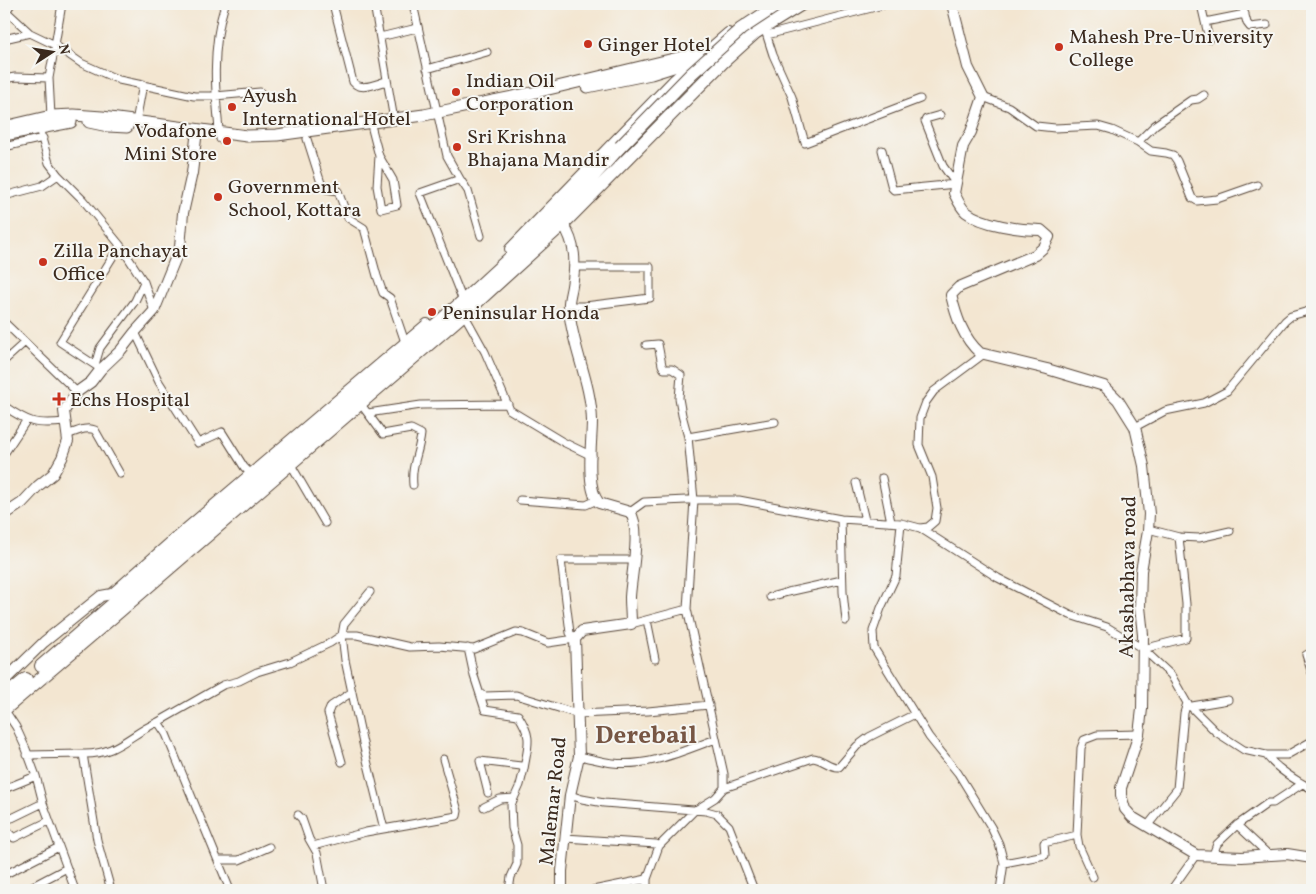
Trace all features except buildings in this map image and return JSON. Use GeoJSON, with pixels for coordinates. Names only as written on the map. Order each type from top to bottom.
{"type":"FeatureCollection","features":[{"type":"Feature","properties":{"kind":"highway"},"geometry":{"type":"LineString","coordinates":[[4,709],[290,463],[364,408],[463,304],[568,204],[691,74],[741,29],[779,4]]}},
{"type":"Feature","properties":{"kind":"highway"},"geometry":{"type":"LineString","coordinates":[[5,691],[406,346],[463,304],[563,224],[719,66],[802,4]]}},
{"type":"Feature","properties":{"kind":"main road"},"geometry":{"type":"LineString","coordinates":[[220,136],[246,143],[290,142],[413,124],[438,115],[707,51],[719,66]]}},
{"type":"Feature","properties":{"kind":"main road"},"geometry":{"type":"LineString","coordinates":[[4,136],[41,133],[83,121],[108,126],[220,136],[277,135],[438,115],[650,74],[696,60],[719,66]]}},
{"type":"Feature","properties":{"kind":"main road"},"geometry":{"type":"LineString","coordinates":[[4,127],[52,116],[102,117],[196,133]]}},
{"type":"Feature","properties":{"kind":"street"},"geometry":{"type":"LineString","coordinates":[[11,4],[5,10],[30,32],[55,45],[82,63],[119,80],[194,96],[260,92]]}},
{"type":"Feature","properties":{"kind":"street"},"geometry":{"type":"LineString","coordinates":[[52,116],[49,78],[62,4]]}},
{"type":"Feature","properties":{"kind":"street"},"geometry":{"type":"LineString","coordinates":[[220,136],[216,96],[217,39],[225,4]]}},
{"type":"Feature","properties":{"kind":"street"},"geometry":{"type":"LineString","coordinates":[[333,4],[353,82],[356,86],[361,87],[387,81]]}},
{"type":"Feature","properties":{"kind":"street"},"geometry":{"type":"LineString","coordinates":[[374,4],[394,120]]}},
{"type":"Feature","properties":{"kind":"street"},"geometry":{"type":"LineString","coordinates":[[413,4],[447,156],[468,191],[481,236]]}},
{"type":"Feature","properties":{"kind":"street"},"geometry":{"type":"LineString","coordinates":[[463,304],[605,150],[696,60],[730,31],[770,4]]}},
{"type":"Feature","properties":{"kind":"street"},"geometry":{"type":"LineString","coordinates":[[887,4],[765,31],[773,55],[792,97],[805,143],[920,100]]}},
{"type":"Feature","properties":{"kind":"street"},"geometry":{"type":"LineString","coordinates":[[952,4],[968,67],[983,97],[1009,107],[1036,126],[1055,128],[1098,126],[1138,142],[1151,151],[1173,155],[1192,198],[1197,201],[1217,198],[1257,185]]}},
{"type":"Feature","properties":{"kind":"street"},"geometry":{"type":"LineString","coordinates":[[1242,4],[1250,28],[1268,25]]}},
{"type":"Feature","properties":{"kind":"street"},"geometry":{"type":"LineString","coordinates":[[1202,9],[1209,39]]}},
{"type":"Feature","properties":{"kind":"street"},"geometry":{"type":"LineString","coordinates":[[1205,22],[1244,14]]}},
{"type":"Feature","properties":{"kind":"street"},"geometry":{"type":"LineString","coordinates":[[380,37],[417,28]]}},
{"type":"Feature","properties":{"kind":"street"},"geometry":{"type":"LineString","coordinates":[[4,39],[30,32]]}},
{"type":"Feature","properties":{"kind":"street"},"geometry":{"type":"LineString","coordinates":[[427,69],[487,52]]}},
{"type":"Feature","properties":{"kind":"street"},"geometry":{"type":"LineString","coordinates":[[4,79],[15,77],[49,78]]}},
{"type":"Feature","properties":{"kind":"street"},"geometry":{"type":"LineString","coordinates":[[136,122],[143,84]]}},
{"type":"Feature","properties":{"kind":"street"},"geometry":{"type":"LineString","coordinates":[[1138,142],[1155,125],[1191,100],[1198,99],[1204,94]]}},
{"type":"Feature","properties":{"kind":"street","name":"Akashabhava road"},"geometry":{"type":"LineString","coordinates":[[983,97],[971,132],[963,146],[954,193],[965,212],[978,219],[1018,230],[1041,230],[1049,238],[1044,247],[1035,256],[959,286],[951,295],[964,334],[971,345],[980,353],[1047,369],[1104,386],[1118,400],[1135,427],[1144,466],[1149,514],[1141,571],[1140,608],[1143,648],[1143,692],[1139,734],[1122,782],[1121,795],[1125,809],[1128,814],[1196,854],[1242,857],[1287,854],[1312,858]]}},
{"type":"Feature","properties":{"kind":"street"},"geometry":{"type":"LineString","coordinates":[[940,115],[925,120],[943,166],[956,184]]}},
{"type":"Feature","properties":{"kind":"street"},"geometry":{"type":"LineString","coordinates":[[372,129],[379,156],[394,180],[397,205],[381,209],[377,186],[379,156]]}},
{"type":"Feature","properties":{"kind":"street"},"geometry":{"type":"LineString","coordinates":[[4,147],[41,133],[49,163],[120,245],[144,282],[154,311]]}},
{"type":"Feature","properties":{"kind":"street"},"geometry":{"type":"LineString","coordinates":[[98,367],[121,350],[154,311],[180,247],[183,213],[192,173],[196,133]]}},
{"type":"Feature","properties":{"kind":"street"},"geometry":{"type":"LineString","coordinates":[[5,691],[44,642],[102,596],[112,594],[406,346],[390,298],[383,293],[364,228],[348,218],[338,191],[326,189],[321,183],[306,139]]}},
{"type":"Feature","properties":{"kind":"street"},"geometry":{"type":"LineString","coordinates":[[882,150],[894,190],[956,184]]}},
{"type":"Feature","properties":{"kind":"street"},"geometry":{"type":"LineString","coordinates":[[4,196],[42,186],[58,175]]}},
{"type":"Feature","properties":{"kind":"street"},"geometry":{"type":"LineString","coordinates":[[460,179],[420,193],[463,304],[510,410],[563,442],[592,456]]}},
{"type":"Feature","properties":{"kind":"street"},"geometry":{"type":"LineString","coordinates":[[563,224],[570,236],[575,267],[569,306],[572,329],[587,382],[592,418],[591,478],[596,500],[599,503],[630,512],[634,518],[636,532],[630,596],[631,624]]}},
{"type":"Feature","properties":{"kind":"street"},"geometry":{"type":"LineString","coordinates":[[98,367],[60,342],[120,245]]}},
{"type":"Feature","properties":{"kind":"street"},"geometry":{"type":"LineString","coordinates":[[569,306],[650,298],[650,267],[575,267]]}},
{"type":"Feature","properties":{"kind":"street"},"geometry":{"type":"LineString","coordinates":[[5,511],[22,504],[38,486],[53,474],[62,458],[68,441],[64,411],[77,392],[91,382],[98,367],[100,348],[135,301],[144,282]]}},
{"type":"Feature","properties":{"kind":"street"},"geometry":{"type":"LineString","coordinates":[[1135,427],[1165,411],[1204,403],[1227,391],[1285,320],[1291,316],[1312,310]]}},
{"type":"Feature","properties":{"kind":"street"},"geometry":{"type":"LineString","coordinates":[[4,322],[77,392]]}},
{"type":"Feature","properties":{"kind":"street"},"geometry":{"type":"LineString","coordinates":[[135,332],[159,382],[198,443],[222,432],[244,466],[252,474]]}},
{"type":"Feature","properties":{"kind":"street"},"geometry":{"type":"LineString","coordinates":[[4,361],[25,342]]}},
{"type":"Feature","properties":{"kind":"street"},"geometry":{"type":"LineString","coordinates":[[646,345],[658,344],[664,369],[672,369],[681,375],[679,398],[688,437],[694,500],[687,609],[724,774],[724,788]]}},
{"type":"Feature","properties":{"kind":"street"},"geometry":{"type":"LineString","coordinates":[[920,528],[931,525],[935,521],[937,508],[932,477],[919,445],[920,418],[926,402],[934,391],[984,354]]}},
{"type":"Feature","properties":{"kind":"street"},"geometry":{"type":"LineString","coordinates":[[364,408],[508,404]]}},
{"type":"Feature","properties":{"kind":"street"},"geometry":{"type":"LineString","coordinates":[[4,406],[26,421],[46,424],[65,422]]}},
{"type":"Feature","properties":{"kind":"street"},"geometry":{"type":"LineString","coordinates":[[364,408],[383,434],[411,430],[421,434],[420,447],[412,472],[413,486]]}},
{"type":"Feature","properties":{"kind":"street"},"geometry":{"type":"LineString","coordinates":[[4,454],[26,421]]}},
{"type":"Feature","properties":{"kind":"street"},"geometry":{"type":"LineString","coordinates":[[688,437],[776,422]]}},
{"type":"Feature","properties":{"kind":"street"},"geometry":{"type":"LineString","coordinates":[[67,436],[84,429],[92,428],[95,430],[120,474]]}},
{"type":"Feature","properties":{"kind":"street"},"geometry":{"type":"LineString","coordinates":[[290,463],[325,523]]}},
{"type":"Feature","properties":{"kind":"street"},"geometry":{"type":"LineString","coordinates":[[882,478],[891,522]]}},
{"type":"Feature","properties":{"kind":"street"},"geometry":{"type":"LineString","coordinates":[[856,483],[865,520]]}},
{"type":"Feature","properties":{"kind":"street"},"geometry":{"type":"LineString","coordinates":[[520,500],[586,506],[596,500]]}},
{"type":"Feature","properties":{"kind":"street"},"geometry":{"type":"LineString","coordinates":[[630,512],[644,502],[739,500],[841,519],[901,522],[920,528],[998,578],[1070,615],[1107,627],[1143,648],[1171,675],[1190,704],[1216,732],[1244,750],[1266,755],[1287,755],[1312,741]]}},
{"type":"Feature","properties":{"kind":"street"},"geometry":{"type":"LineString","coordinates":[[841,519],[842,580],[846,621]]}},
{"type":"Feature","properties":{"kind":"street"},"geometry":{"type":"LineString","coordinates":[[901,522],[896,576],[873,631],[874,648],[929,737],[958,773],[991,827],[999,844],[1004,864],[1000,890]]}},
{"type":"Feature","properties":{"kind":"street"},"geometry":{"type":"LineString","coordinates":[[1148,529],[1179,537],[1199,538],[1230,531]]}},
{"type":"Feature","properties":{"kind":"street"},"geometry":{"type":"LineString","coordinates":[[1143,648],[1186,638],[1186,604],[1179,537]]}},
{"type":"Feature","properties":{"kind":"street"},"geometry":{"type":"LineString","coordinates":[[575,638],[570,633],[561,560],[634,560]]}},
{"type":"Feature","properties":{"kind":"street"},"geometry":{"type":"LineString","coordinates":[[770,597],[842,580]]}},
{"type":"Feature","properties":{"kind":"street"},"geometry":{"type":"LineString","coordinates":[[370,592],[344,624],[342,634],[345,660],[384,829]]}},
{"type":"Feature","properties":{"kind":"street"},"geometry":{"type":"LineString","coordinates":[[28,754],[92,754],[111,750],[130,740],[147,727],[223,685],[290,662],[342,634],[357,635],[410,646],[468,648],[480,647],[516,632],[548,642],[575,638],[582,631],[631,624],[687,609]]}},
{"type":"Feature","properties":{"kind":"street"},"geometry":{"type":"LineString","coordinates":[[647,620],[655,659]]}},
{"type":"Feature","properties":{"kind":"street","name":"Malemar Road"},"geometry":{"type":"LineString","coordinates":[[562,890],[562,871],[570,795],[579,756],[575,638]]}},
{"type":"Feature","properties":{"kind":"street"},"geometry":{"type":"LineString","coordinates":[[468,648],[474,676],[485,710],[518,715],[524,724],[529,738],[520,785],[511,805],[516,845],[516,864],[509,890]]}},
{"type":"Feature","properties":{"kind":"street"},"geometry":{"type":"LineString","coordinates":[[1312,652],[1306,655],[1312,672]]}},
{"type":"Feature","properties":{"kind":"street"},"geometry":{"type":"LineString","coordinates":[[342,762],[328,713],[332,706],[352,692]]}},
{"type":"Feature","properties":{"kind":"street"},"geometry":{"type":"LineString","coordinates":[[482,695],[516,695],[578,714],[709,705]]}},
{"type":"Feature","properties":{"kind":"street"},"geometry":{"type":"LineString","coordinates":[[1190,704],[1228,700]]}},
{"type":"Feature","properties":{"kind":"street"},"geometry":{"type":"LineString","coordinates":[[1148,826],[1177,789],[1184,714],[1190,704]]}},
{"type":"Feature","properties":{"kind":"street"},"geometry":{"type":"LineString","coordinates":[[4,709],[16,727],[28,754],[43,803],[76,890]]}},
{"type":"Feature","properties":{"kind":"street"},"geometry":{"type":"LineString","coordinates":[[647,890],[647,879],[659,846],[694,811],[715,798],[724,788],[813,758],[836,768],[839,767],[857,746],[868,737],[915,714]]}},
{"type":"Feature","properties":{"kind":"street"},"geometry":{"type":"LineString","coordinates":[[158,722],[166,734],[230,890]]}},
{"type":"Feature","properties":{"kind":"street"},"geometry":{"type":"LineString","coordinates":[[1093,877],[1079,846],[1077,835],[1081,748],[1084,740],[1096,735],[1139,734]]}},
{"type":"Feature","properties":{"kind":"street"},"geometry":{"type":"LineString","coordinates":[[579,756],[626,764],[659,760],[716,739]]}},
{"type":"Feature","properties":{"kind":"street"},"geometry":{"type":"LineString","coordinates":[[83,754],[97,840],[111,890]]}},
{"type":"Feature","properties":{"kind":"street"},"geometry":{"type":"LineString","coordinates":[[1266,755],[1283,770],[1312,789]]}},
{"type":"Feature","properties":{"kind":"street"},"geometry":{"type":"LineString","coordinates":[[313,846],[384,829],[457,816],[458,811],[443,759]]}},
{"type":"Feature","properties":{"kind":"street"},"geometry":{"type":"LineString","coordinates":[[488,793],[480,761],[508,763],[521,766],[524,770]]}},
{"type":"Feature","properties":{"kind":"street"},"geometry":{"type":"LineString","coordinates":[[4,789],[36,776]]}},
{"type":"Feature","properties":{"kind":"street"},"geometry":{"type":"LineString","coordinates":[[1212,855],[1218,844],[1238,825],[1268,803],[1273,803],[1302,784]]}},
{"type":"Feature","properties":{"kind":"street"},"geometry":{"type":"LineString","coordinates":[[570,795],[604,803],[717,814],[729,826],[754,890]]}},
{"type":"Feature","properties":{"kind":"street"},"geometry":{"type":"LineString","coordinates":[[484,808],[500,799],[514,798]]}},
{"type":"Feature","properties":{"kind":"street"},"geometry":{"type":"LineString","coordinates":[[12,818],[43,803]]}},
{"type":"Feature","properties":{"kind":"street"},"geometry":{"type":"LineString","coordinates":[[298,815],[302,819],[317,853],[324,890]]}},
{"type":"Feature","properties":{"kind":"street"},"geometry":{"type":"LineString","coordinates":[[4,835],[8,833],[14,838],[50,820]]}},
{"type":"Feature","properties":{"kind":"street"},"geometry":{"type":"LineString","coordinates":[[1238,825],[1269,855]]}},
{"type":"Feature","properties":{"kind":"street"},"geometry":{"type":"LineString","coordinates":[[1004,864],[1043,856],[1046,853],[1044,843],[1077,835]]}},
{"type":"Feature","properties":{"kind":"street"},"geometry":{"type":"LineString","coordinates":[[565,838],[656,844]]}},
{"type":"Feature","properties":{"kind":"street"},"geometry":{"type":"LineString","coordinates":[[4,875],[60,847]]}},
{"type":"Feature","properties":{"kind":"street"},"geometry":{"type":"LineString","coordinates":[[218,860],[239,860],[269,847]]}},
{"type":"Feature","properties":{"kind":"street"},"geometry":{"type":"LineString","coordinates":[[1171,890],[1196,854]]}},
{"type":"Feature","properties":{"kind":"street"},"geometry":{"type":"LineString","coordinates":[[24,890],[67,868]]}},
{"type":"Feature","properties":{"kind":"street"},"geometry":{"type":"LineString","coordinates":[[593,890],[621,887],[647,879]]}},
{"type":"Feature","properties":{"kind":"place","name":"Ginger Hotel"},"geometry":{"type":"Point","coordinates":[588,44]}},
{"type":"Feature","properties":{"kind":"place","name":"Mahesh Pre-University College"},"geometry":{"type":"Point","coordinates":[1059,47]}},
{"type":"Feature","properties":{"kind":"place","name":"Indian Oil Corporation"},"geometry":{"type":"Point","coordinates":[456,92]}},
{"type":"Feature","properties":{"kind":"place","name":"Ayush International Hotel"},"geometry":{"type":"Point","coordinates":[232,107]}},
{"type":"Feature","properties":{"kind":"place","name":"Vodafone Mini Store"},"geometry":{"type":"Point","coordinates":[227,141]}},
{"type":"Feature","properties":{"kind":"place","name":"Sri Krishna Bhajana Mandir"},"geometry":{"type":"Point","coordinates":[457,147]}},
{"type":"Feature","properties":{"kind":"place","name":"Government School, Kottara"},"geometry":{"type":"Point","coordinates":[218,197]}},
{"type":"Feature","properties":{"kind":"place","name":"Zilla Panchayat Office"},"geometry":{"type":"Point","coordinates":[43,262]}},
{"type":"Feature","properties":{"kind":"place","name":"Peninsular Honda"},"geometry":{"type":"Point","coordinates":[432,312]}},
{"type":"Feature","properties":{"kind":"place","name":"Echs Hospital"},"geometry":{"type":"Point","coordinates":[59,399]}},
{"type":"Feature","properties":{"kind":"district","name":"Derebail"},"geometry":{"type":"Point","coordinates":[646,734]}}]}
